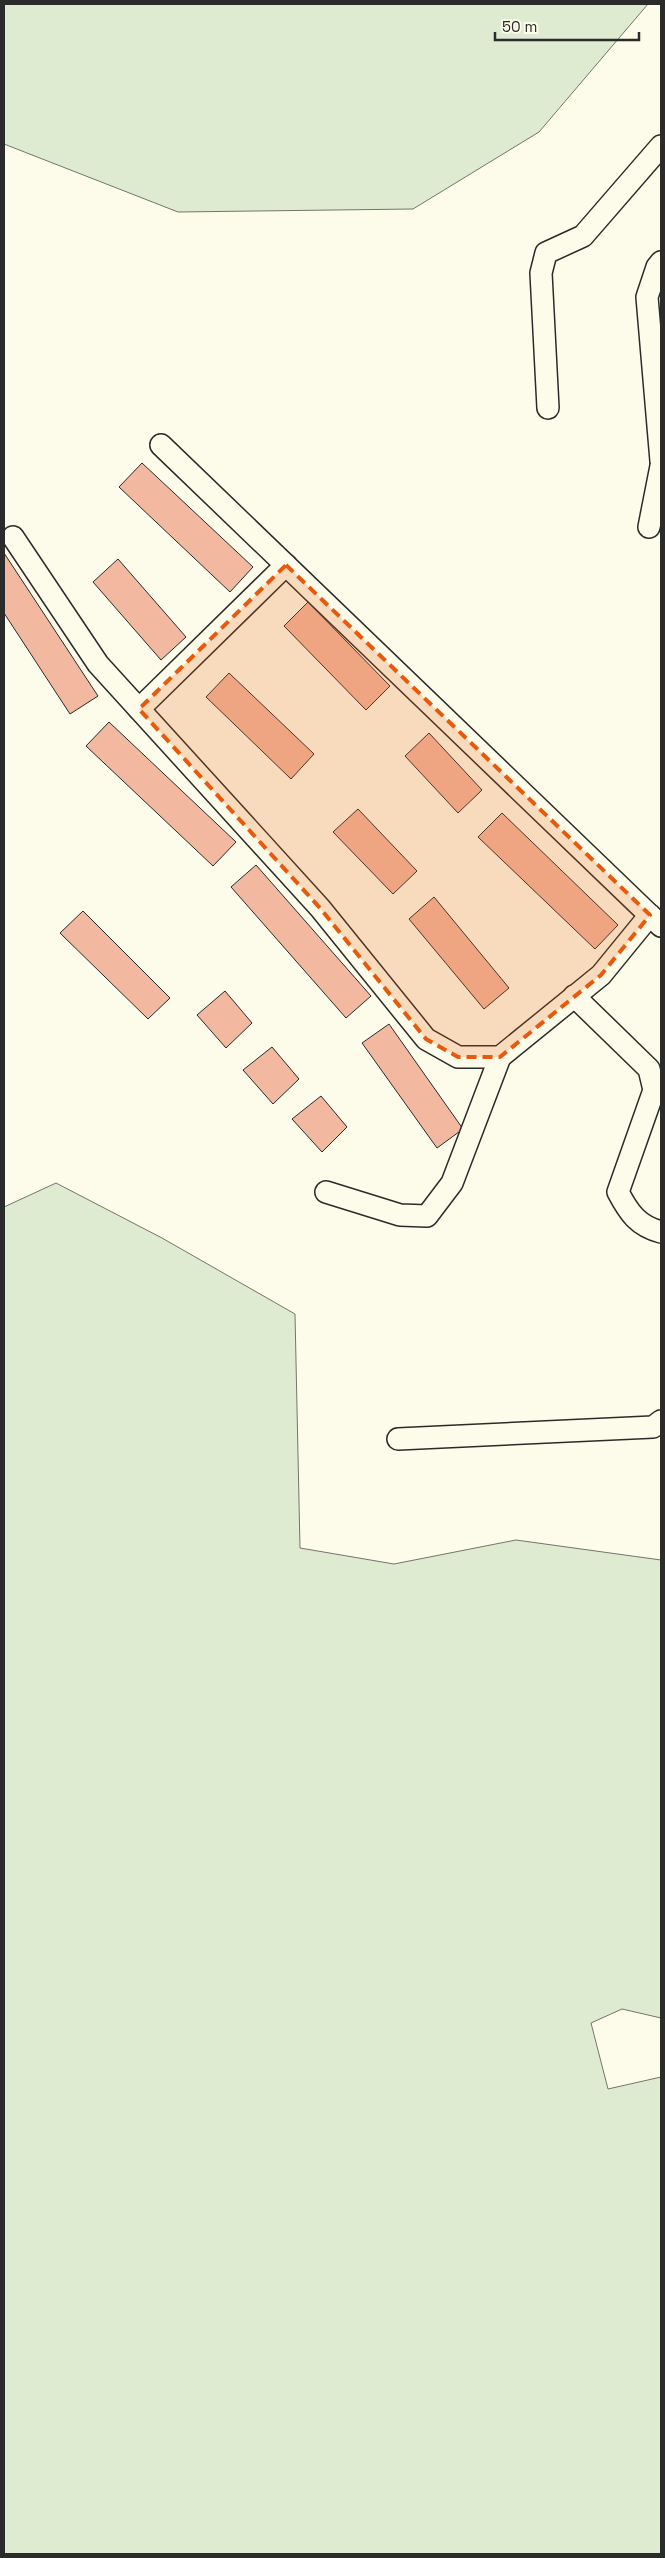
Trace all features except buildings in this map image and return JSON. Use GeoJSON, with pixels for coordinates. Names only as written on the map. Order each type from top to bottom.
{"type":"FeatureCollection","features":[{"type":"Feature","properties":{"kind":"street"},"geometry":{"type":"LineString","coordinates":[[548,408],[541,273],[546,253],[584,236],[661,146]]}},
{"type":"Feature","properties":{"kind":"street"},"geometry":{"type":"LineString","coordinates":[[661,262],[657,267],[647,297],[661,461]]}},
{"type":"Feature","properties":{"kind":"street"},"geometry":{"type":"LineString","coordinates":[[161,445],[655,921],[601,975],[500,1057],[452,1184],[428,1216],[400,1215],[326,1192]]}},
{"type":"Feature","properties":{"kind":"street"},"geometry":{"type":"LineString","coordinates":[[649,527],[661,466]]}},
{"type":"Feature","properties":{"kind":"street"},"geometry":{"type":"LineString","coordinates":[[13,537],[98,664],[320,908],[426,1039],[458,1057],[500,1057]]}},
{"type":"Feature","properties":{"kind":"street"},"geometry":{"type":"LineString","coordinates":[[140,709],[286,565]]}},
{"type":"Feature","properties":{"kind":"street"},"geometry":{"type":"LineString","coordinates":[[574,996],[649,1069],[654,1090],[618,1192],[630,1216],[649,1229],[661,1232]]}},
{"type":"Feature","properties":{"kind":"street"},"geometry":{"type":"LineString","coordinates":[[398,1438],[653,1427],[661,1421]]}},
{"type":"Feature","properties":{"kind":"highlighted area"},"geometry":{"type":"Polygon","coordinates":[[[286,565],[650,915],[601,975],[500,1057],[458,1057],[426,1039],[320,908],[139,709],[286,565]]]}},
{"type":"Feature","properties":{"kind":"green space"},"geometry":{"type":"Polygon","coordinates":[[[4,4],[648,4],[539,132],[413,209],[178,212],[4,144],[4,4]]]}},
{"type":"Feature","properties":{"kind":"green space"},"geometry":{"type":"Polygon","coordinates":[[[56,1183],[162,1238],[295,1314],[300,1548],[394,1564],[516,1540],[661,1560],[661,2018],[622,2009],[591,2023],[608,2089],[661,2077],[661,2554],[4,2554],[4,1207],[56,1183]]]}}]}
